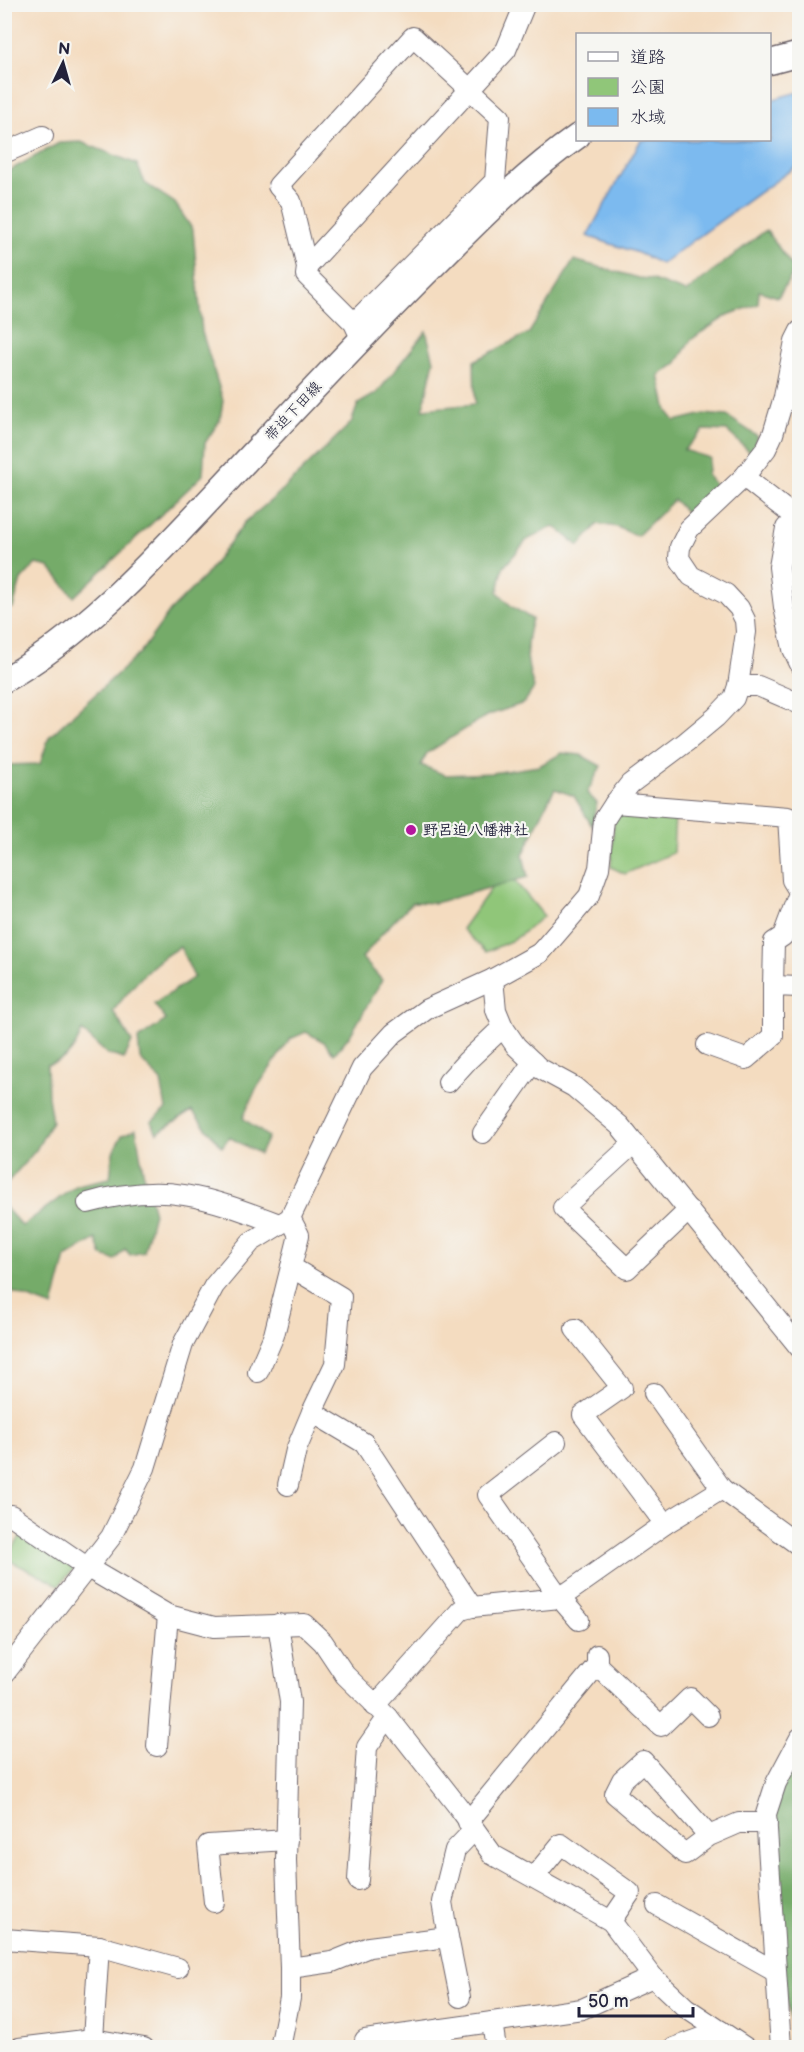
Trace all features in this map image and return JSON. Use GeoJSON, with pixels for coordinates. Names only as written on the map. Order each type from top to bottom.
{"type":"FeatureCollection","features":[{"type":"Feature","properties":{"kind":"main road"},"geometry":{"type":"LineString","coordinates":[[771,62],[800,54]]}},
{"type":"Feature","properties":{"kind":"main road","name":"帯迫下田線"},"geometry":{"type":"LineString","coordinates":[[4,680],[23,669],[106,606],[185,526],[357,330],[547,158],[576,137]]}},
{"type":"Feature","properties":{"kind":"street"},"geometry":{"type":"LineString","coordinates":[[307,267],[506,50],[525,4]]}},
{"type":"Feature","properties":{"kind":"street"},"geometry":{"type":"LineString","coordinates":[[413,37],[500,117],[495,181],[357,330],[306,275],[307,267],[291,201],[278,186],[413,37]]}},
{"type":"Feature","properties":{"kind":"street"},"geometry":{"type":"LineString","coordinates":[[4,153],[43,136]]}},
{"type":"Feature","properties":{"kind":"street"},"geometry":{"type":"LineString","coordinates":[[4,1674],[111,1537],[145,1468],[183,1344],[214,1286],[251,1242],[284,1221],[362,1068],[394,1033],[427,1009],[493,979],[540,953],[589,896],[599,868],[604,820],[630,783],[686,742],[716,717],[734,698],[746,632],[745,620],[739,608],[726,594],[691,576],[679,558],[680,547],[688,529],[744,477],[766,449],[792,394],[795,341],[800,331]]}},
{"type":"Feature","properties":{"kind":"street"},"geometry":{"type":"LineString","coordinates":[[744,477],[798,516],[786,528],[779,567],[792,604],[793,649],[799,664]]}},
{"type":"Feature","properties":{"kind":"street"},"geometry":{"type":"LineString","coordinates":[[738,686],[758,686],[800,704]]}},
{"type":"Feature","properties":{"kind":"street"},"geometry":{"type":"LineString","coordinates":[[615,803],[788,817],[792,880],[799,893],[783,936],[774,942],[773,1036],[746,1059],[706,1045]]}},
{"type":"Feature","properties":{"kind":"street"},"geometry":{"type":"LineString","coordinates":[[493,979],[496,1011],[503,1027],[516,1046],[539,1068],[574,1088],[620,1126],[800,1348]]}},
{"type":"Feature","properties":{"kind":"street"},"geometry":{"type":"LineString","coordinates":[[772,986],[800,987]]}},
{"type":"Feature","properties":{"kind":"street"},"geometry":{"type":"LineString","coordinates":[[448,1082],[503,1027]]}},
{"type":"Feature","properties":{"kind":"street"},"geometry":{"type":"LineString","coordinates":[[483,1133],[533,1062]]}},
{"type":"Feature","properties":{"kind":"street"},"geometry":{"type":"LineString","coordinates":[[634,1143],[563,1208],[627,1269],[688,1210]]}},
{"type":"Feature","properties":{"kind":"street"},"geometry":{"type":"LineString","coordinates":[[87,1203],[117,1195],[159,1192],[189,1194],[284,1221],[299,1235],[274,1335],[258,1372]]}},
{"type":"Feature","properties":{"kind":"street"},"geometry":{"type":"LineString","coordinates":[[288,1485],[296,1450],[335,1365],[341,1297],[291,1267]]}},
{"type":"Feature","properties":{"kind":"street"},"geometry":{"type":"LineString","coordinates":[[575,1329],[622,1388],[583,1415],[666,1524]]}},
{"type":"Feature","properties":{"kind":"street"},"geometry":{"type":"LineString","coordinates":[[654,1393],[722,1489],[800,1546]]}},
{"type":"Feature","properties":{"kind":"street"},"geometry":{"type":"LineString","coordinates":[[312,1412],[364,1443],[472,1607]]}},
{"type":"Feature","properties":{"kind":"street"},"geometry":{"type":"LineString","coordinates":[[556,1442],[488,1495],[560,1598],[579,1620]]}},
{"type":"Feature","properties":{"kind":"street"},"geometry":{"type":"LineString","coordinates":[[358,1880],[367,1747],[381,1712],[461,1610],[560,1598],[666,1524],[722,1489]]}},
{"type":"Feature","properties":{"kind":"street"},"geometry":{"type":"LineString","coordinates":[[4,1515],[11,1515],[88,1568],[168,1615],[214,1627],[304,1624],[323,1642],[345,1675],[381,1712],[460,1809],[493,1855],[611,1921],[653,1977],[686,2008],[746,2048]]}},
{"type":"Feature","properties":{"kind":"street"},"geometry":{"type":"LineString","coordinates":[[157,1746],[168,1615]]}},
{"type":"Feature","properties":{"kind":"street"},"geometry":{"type":"LineString","coordinates":[[278,1624],[290,1702],[286,1840],[290,1998],[280,2048]]}},
{"type":"Feature","properties":{"kind":"street"},"geometry":{"type":"LineString","coordinates":[[460,1997],[442,1902],[455,1850],[597,1660],[661,1726],[690,1698],[708,1716]]}},
{"type":"Feature","properties":{"kind":"street"},"geometry":{"type":"LineString","coordinates":[[781,2048],[766,1814],[776,1783],[800,1738]]}},
{"type":"Feature","properties":{"kind":"street"},"geometry":{"type":"LineString","coordinates":[[709,1836],[643,1761],[622,1780],[615,1794],[685,1854],[709,1836],[740,1823],[767,1822]]}},
{"type":"Feature","properties":{"kind":"street"},"geometry":{"type":"LineString","coordinates":[[214,1902],[208,1845],[286,1840]]}},
{"type":"Feature","properties":{"kind":"street"},"geometry":{"type":"LineString","coordinates":[[534,1877],[561,1844],[630,1893],[611,1921]]}},
{"type":"Feature","properties":{"kind":"street"},"geometry":{"type":"LineString","coordinates":[[657,1905],[776,1972]]}},
{"type":"Feature","properties":{"kind":"street"},"geometry":{"type":"LineString","coordinates":[[290,1968],[332,1962],[369,1947],[448,1936]]}},
{"type":"Feature","properties":{"kind":"street"},"geometry":{"type":"LineString","coordinates":[[4,1939],[99,1946],[178,1968]]}},
{"type":"Feature","properties":{"kind":"street"},"geometry":{"type":"LineString","coordinates":[[93,2039],[99,1946]]}},
{"type":"Feature","properties":{"kind":"street"},"geometry":{"type":"LineString","coordinates":[[365,2048],[365,2040],[441,2038],[492,2022],[582,2009],[653,1977]]}},
{"type":"Feature","properties":{"kind":"street"},"geometry":{"type":"LineString","coordinates":[[492,2022],[496,2048]]}},
{"type":"Feature","properties":{"kind":"street"},"geometry":{"type":"LineString","coordinates":[[674,2048],[721,2031]]}},
{"type":"Feature","properties":{"kind":"street"},"geometry":{"type":"LineString","coordinates":[[19,2048],[93,2039],[138,2047]]}},
{"type":"Feature","properties":{"kind":"green space"},"geometry":{"type":"Polygon","coordinates":[[[81,142],[137,164],[145,183],[175,203],[193,230],[202,332],[223,400],[220,420],[205,443],[203,475],[74,597],[49,567],[36,564],[21,580],[13,608],[5,609],[5,173],[59,143],[81,142]]]}},
{"type":"Feature","properties":{"kind":"green space"},"geometry":{"type":"Polygon","coordinates":[[[766,230],[795,270],[778,297],[759,291],[758,304],[728,315],[702,332],[691,340],[676,364],[659,375],[667,411],[675,421],[704,414],[727,416],[757,436],[752,454],[727,431],[704,430],[684,450],[710,458],[707,475],[718,488],[691,518],[674,500],[637,536],[617,527],[598,524],[579,546],[554,526],[527,540],[503,568],[498,592],[511,606],[532,619],[527,654],[534,688],[524,703],[486,716],[427,753],[421,765],[445,775],[492,773],[539,766],[562,753],[581,755],[601,766],[587,793],[597,803],[592,826],[574,796],[555,789],[523,855],[528,877],[435,903],[413,902],[362,958],[382,980],[351,1034],[334,1054],[324,1042],[306,1032],[290,1039],[256,1089],[243,1118],[268,1137],[260,1154],[229,1137],[222,1147],[192,1111],[157,1133],[151,1122],[166,1109],[161,1081],[140,1059],[138,1039],[166,1020],[154,1004],[194,977],[180,947],[170,953],[143,975],[113,1011],[132,1042],[124,1059],[107,1054],[82,1031],[69,1054],[47,1065],[48,1097],[52,1121],[36,1150],[5,1185],[5,765],[40,764],[49,737],[140,653],[170,611],[205,576],[245,522],[276,496],[351,423],[358,404],[377,393],[426,331],[434,361],[423,409],[475,404],[474,361],[529,333],[574,260],[650,279],[686,292],[766,230]]]}},
{"type":"Feature","properties":{"kind":"green space"},"geometry":{"type":"Polygon","coordinates":[[[620,812],[675,815],[673,853],[625,874],[611,867],[614,818],[620,812]]]}},
{"type":"Feature","properties":{"kind":"green space"},"geometry":{"type":"Polygon","coordinates":[[[505,869],[544,916],[515,939],[486,952],[462,929],[505,869]]]}},
{"type":"Feature","properties":{"kind":"green space"},"geometry":{"type":"Polygon","coordinates":[[[136,1129],[143,1171],[154,1213],[144,1252],[130,1255],[125,1249],[115,1260],[102,1256],[96,1239],[66,1257],[53,1307],[12,1292],[5,1309],[5,1207],[22,1226],[77,1185],[110,1178],[113,1152],[122,1135],[136,1129]]]}},
{"type":"Feature","properties":{"kind":"green space"},"geometry":{"type":"Polygon","coordinates":[[[22,1534],[75,1568],[59,1585],[6,1559],[22,1534]]]}},
{"type":"Feature","properties":{"kind":"green space"},"geometry":{"type":"Polygon","coordinates":[[[799,1755],[799,2047],[795,2047],[788,2008],[768,1840],[775,1793],[799,1755]]]}},
{"type":"Feature","properties":{"kind":"water"},"geometry":{"type":"Polygon","coordinates":[[[799,92],[799,164],[661,264],[638,253],[587,236],[640,141],[771,141],[771,100],[799,92]]]}},
{"type":"Feature","properties":{"kind":"place","name":"野呂迫八幡神社"},"geometry":{"type":"Point","coordinates":[411,830]}}]}
